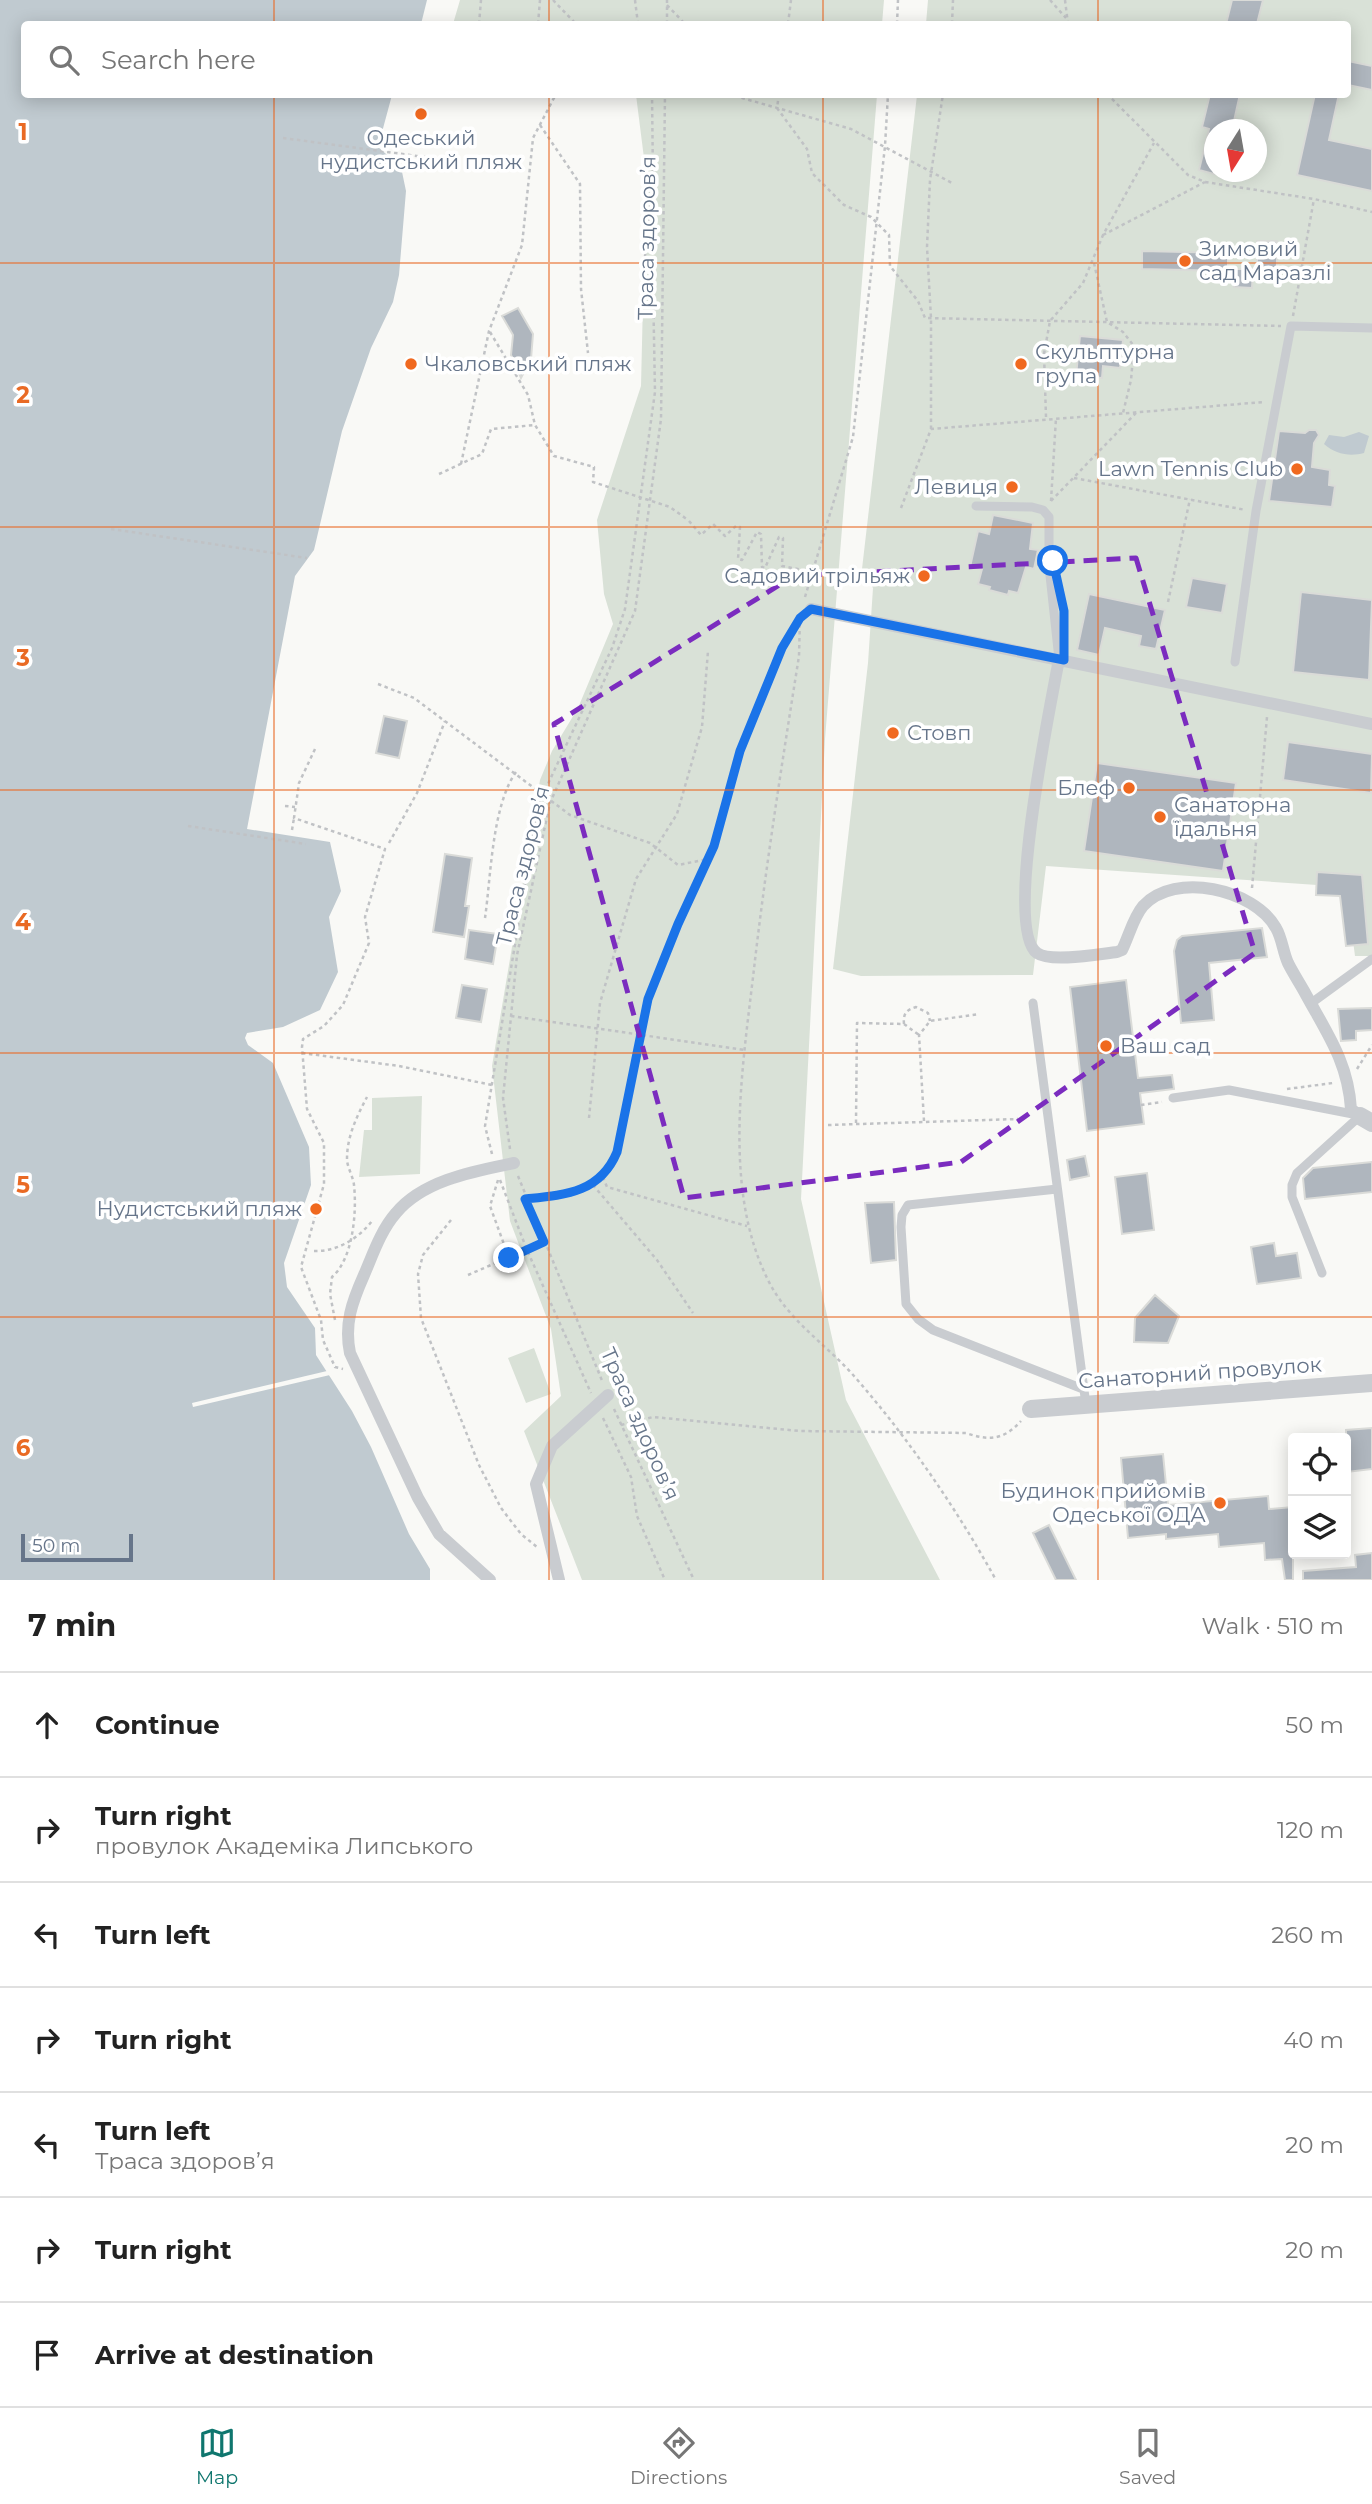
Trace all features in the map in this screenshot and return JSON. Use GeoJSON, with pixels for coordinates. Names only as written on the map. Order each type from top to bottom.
{"type":"FeatureCollection","features":[{"type":"Feature","properties":{"kind":"street"},"geometry":{"type":"LineString","coordinates":[[811,609],[1372,724]]}},
{"type":"Feature","properties":{"kind":"street"},"geometry":{"type":"LineString","coordinates":[[1059,659],[1029,826],[1026,910],[1031,946],[1038,954],[1051,958],[1117,952],[1122,950],[1143,906],[1165,893],[1189,888],[1226,891],[1250,904],[1276,928],[1288,962],[1338,1051],[1350,1081],[1351,1109],[1366,1119]]}},
{"type":"Feature","properties":{"kind":"street"},"geometry":{"type":"LineString","coordinates":[[490,1580],[439,1534],[418,1498],[356,1364],[348,1340],[352,1301],[381,1237],[397,1212],[411,1200],[460,1175],[514,1163]]}},
{"type":"Feature","properties":{"kind":"street","name":"Санаторний провулок"},"geometry":{"type":"LineString","coordinates":[[1031,1409],[1084,1397],[1372,1384]]}},
{"type":"Feature","properties":{"kind":"street"},"geometry":{"type":"LineString","coordinates":[[559,1580],[536,1484],[552,1446],[608,1395]]}},
{"type":"Feature","properties":{"kind":"lane"},"geometry":{"type":"LineString","coordinates":[[1235,662],[1256,511],[1292,326],[1372,328]]}},
{"type":"Feature","properties":{"kind":"lane"},"geometry":{"type":"LineString","coordinates":[[976,506],[1032,507],[1043,510],[1049,517],[1049,566],[1059,659]]}},
{"type":"Feature","properties":{"kind":"lane"},"geometry":{"type":"LineString","coordinates":[[1310,1004],[1372,960]]}},
{"type":"Feature","properties":{"kind":"lane"},"geometry":{"type":"LineString","coordinates":[[1033,1003],[1084,1397]]}},
{"type":"Feature","properties":{"kind":"lane"},"geometry":{"type":"LineString","coordinates":[[1173,1098],[1229,1090],[1366,1119]]}},
{"type":"Feature","properties":{"kind":"lane"},"geometry":{"type":"LineString","coordinates":[[1322,1273],[1292,1197],[1292,1185],[1297,1173],[1366,1119]]}},
{"type":"Feature","properties":{"kind":"lane"},"geometry":{"type":"LineString","coordinates":[[1057,1189],[908,1205],[902,1215],[901,1227],[906,1304],[918,1319],[933,1330],[1084,1397]]}},
{"type":"Feature","properties":{"kind":"path"},"geometry":{"type":"LineString","coordinates":[[479,21],[481,0]]}},
{"type":"Feature","properties":{"kind":"path"},"geometry":{"type":"LineString","coordinates":[[538,21],[540,0]]}},
{"type":"Feature","properties":{"kind":"path"},"geometry":{"type":"LineString","coordinates":[[553,0],[573,21]]}},
{"type":"Feature","properties":{"kind":"path"},"geometry":{"type":"LineString","coordinates":[[635,0],[638,21]]}},
{"type":"Feature","properties":{"kind":"path"},"geometry":{"type":"LineString","coordinates":[[788,21],[791,0]]}},
{"type":"Feature","properties":{"kind":"path"},"geometry":{"type":"LineString","coordinates":[[897,21],[898,0]]}},
{"type":"Feature","properties":{"kind":"path"},"geometry":{"type":"LineString","coordinates":[[952,21],[953,0]]}},
{"type":"Feature","properties":{"kind":"path"},"geometry":{"type":"LineString","coordinates":[[1050,0],[1066,18]]}},
{"type":"Feature","properties":{"kind":"path"},"geometry":{"type":"LineString","coordinates":[[1065,0],[1067,21]]}},
{"type":"Feature","properties":{"kind":"path"},"geometry":{"type":"LineString","coordinates":[[667,2],[667,21]]}},
{"type":"Feature","properties":{"kind":"path"},"geometry":{"type":"LineString","coordinates":[[667,2],[683,21]]}},
{"type":"Feature","properties":{"kind":"path"},"geometry":{"type":"LineString","coordinates":[[461,464],[489,331],[522,245],[533,138],[554,98]]}},
{"type":"Feature","properties":{"kind":"path"},"geometry":{"type":"LineString","coordinates":[[494,1167],[485,1126],[538,805],[617,635],[625,609],[642,499],[655,392],[653,284],[645,256],[653,178],[652,98]]}},
{"type":"Feature","properties":{"kind":"path","name":"Траса здоров’я"},"geometry":{"type":"LineString","coordinates":[[665,98],[661,419],[635,611],[550,803],[517,955],[503,1113],[525,1199],[621,1426],[694,1580]]}},
{"type":"Feature","properties":{"kind":"path"},"geometry":{"type":"LineString","coordinates":[[741,98],[851,129],[952,183]]}},
{"type":"Feature","properties":{"kind":"path"},"geometry":{"type":"LineString","coordinates":[[778,98],[777,108],[807,149],[812,173],[844,205],[877,224],[889,235],[890,266],[918,301],[925,318],[1292,326],[1314,199]]}},
{"type":"Feature","properties":{"kind":"path"},"geometry":{"type":"LineString","coordinates":[[888,98],[885,146],[853,437],[800,618],[799,656],[764,887],[745,1050],[740,1151],[747,1226],[767,1279],[790,1313],[814,1340],[853,1374],[942,1488],[996,1580]]}},
{"type":"Feature","properties":{"kind":"path"},"geometry":{"type":"LineString","coordinates":[[901,508],[931,429],[931,318],[927,247],[932,170],[942,98]]}},
{"type":"Feature","properties":{"kind":"path"},"geometry":{"type":"LineString","coordinates":[[1111,98],[1177,167],[1204,180]]}},
{"type":"Feature","properties":{"kind":"path"},"geometry":{"type":"LineString","coordinates":[[540,125],[580,184],[580,289],[589,353]]}},
{"type":"Feature","properties":{"kind":"path"},"geometry":{"type":"LineString","coordinates":[[283,138],[447,160]]}},
{"type":"Feature","properties":{"kind":"path"},"geometry":{"type":"LineString","coordinates":[[1046,419],[1044,354],[1050,321],[1076,295],[1103,234],[1154,143]]}},
{"type":"Feature","properties":{"kind":"path"},"geometry":{"type":"LineString","coordinates":[[1103,234],[1204,182]]}},
{"type":"Feature","properties":{"kind":"path"},"geometry":{"type":"LineString","coordinates":[[1211,182],[1314,199],[1372,212]]}},
{"type":"Feature","properties":{"kind":"path"},"geometry":{"type":"LineString","coordinates":[[1093,260],[1107,322],[1124,332],[1134,346],[1131,380],[1122,413]]}},
{"type":"Feature","properties":{"kind":"path"},"geometry":{"type":"LineString","coordinates":[[489,331],[528,395],[535,425],[554,456],[594,467],[593,482],[670,507],[689,521],[701,535],[713,524],[726,536],[736,526],[740,527],[738,559],[742,560],[757,533],[761,534],[762,567],[765,568],[779,537],[783,538],[782,566],[813,572]]}},
{"type":"Feature","properties":{"kind":"path"},"geometry":{"type":"LineString","coordinates":[[931,429],[1278,401]]}},
{"type":"Feature","properties":{"kind":"path"},"geometry":{"type":"LineString","coordinates":[[1056,418],[1051,501],[1137,412]]}},
{"type":"Feature","properties":{"kind":"path"},"geometry":{"type":"LineString","coordinates":[[439,474],[482,454],[491,429],[535,425]]}},
{"type":"Feature","properties":{"kind":"path"},"geometry":{"type":"LineString","coordinates":[[1073,478],[1256,511]]}},
{"type":"Feature","properties":{"kind":"path"},"geometry":{"type":"LineString","coordinates":[[1168,602],[1190,499]]}},
{"type":"Feature","properties":{"kind":"path"},"geometry":{"type":"LineString","coordinates":[[111,529],[307,558]]}},
{"type":"Feature","properties":{"kind":"path"},"geometry":{"type":"LineString","coordinates":[[525,1199],[572,1193],[593,1185],[603,1177],[617,1152],[648,999],[708,859],[740,751],[782,648],[800,618]]}},
{"type":"Feature","properties":{"kind":"path"},"geometry":{"type":"LineString","coordinates":[[589,1118],[600,1003],[636,879],[677,814],[702,727],[708,650]]}},
{"type":"Feature","properties":{"kind":"path"},"geometry":{"type":"LineString","coordinates":[[378,684],[414,698],[516,772],[550,803],[570,815],[650,843],[678,865],[708,859]]}},
{"type":"Feature","properties":{"kind":"path"},"geometry":{"type":"LineString","coordinates":[[1250,904],[1269,703]]}},
{"type":"Feature","properties":{"kind":"path"},"geometry":{"type":"LineString","coordinates":[[389,843],[417,793],[444,721]]}},
{"type":"Feature","properties":{"kind":"path"},"geometry":{"type":"LineString","coordinates":[[292,830],[299,783],[315,749]]}},
{"type":"Feature","properties":{"kind":"path"},"geometry":{"type":"LineString","coordinates":[[485,918],[507,784],[516,772]]}},
{"type":"Feature","properties":{"kind":"path"},"geometry":{"type":"LineString","coordinates":[[285,806],[295,807]]}},
{"type":"Feature","properties":{"kind":"path"},"geometry":{"type":"LineString","coordinates":[[294,818],[385,849],[365,917],[369,943],[344,1005],[324,1027],[303,1039],[302,1053],[307,1109],[324,1143],[324,1184],[301,1266],[321,1320],[323,1340],[335,1367],[340,1369],[356,1364]]}},
{"type":"Feature","properties":{"kind":"path"},"geometry":{"type":"LineString","coordinates":[[188,826],[306,844]]}},
{"type":"Feature","properties":{"kind":"path"},"geometry":{"type":"LineString","coordinates":[[904,1024],[903,1016],[908,1009],[916,1007],[928,1013],[930,1021]]}},
{"type":"Feature","properties":{"kind":"path"},"geometry":{"type":"LineString","coordinates":[[924,1121],[919,1035],[930,1021],[979,1014]]}},
{"type":"Feature","properties":{"kind":"path"},"geometry":{"type":"LineString","coordinates":[[511,1016],[745,1050]]}},
{"type":"Feature","properties":{"kind":"path"},"geometry":{"type":"LineString","coordinates":[[856,1123],[857,1023],[904,1024],[919,1035]]}},
{"type":"Feature","properties":{"kind":"path"},"geometry":{"type":"LineString","coordinates":[[302,1053],[399,1066],[492,1085]]}},
{"type":"Feature","properties":{"kind":"path"},"geometry":{"type":"LineString","coordinates":[[348,1340],[338,1337],[330,1294],[332,1277],[342,1268],[350,1239],[354,1185],[347,1159],[352,1127],[367,1097]]}},
{"type":"Feature","properties":{"kind":"path"},"geometry":{"type":"LineString","coordinates":[[828,1125],[1018,1119]]}},
{"type":"Feature","properties":{"kind":"path"},"geometry":{"type":"LineString","coordinates":[[509,1258],[490,1206],[499,1177],[527,1250],[631,1477],[637,1516],[666,1580]]}},
{"type":"Feature","properties":{"kind":"path"},"geometry":{"type":"LineString","coordinates":[[603,1177],[607,1187],[747,1226]]}},
{"type":"Feature","properties":{"kind":"path"},"geometry":{"type":"LineString","coordinates":[[593,1185],[657,1260],[693,1313]]}},
{"type":"Feature","properties":{"kind":"path"},"geometry":{"type":"LineString","coordinates":[[314,1251],[340,1246],[350,1239],[356,1239],[378,1214]]}},
{"type":"Feature","properties":{"kind":"path"},"geometry":{"type":"LineString","coordinates":[[451,1220],[424,1255],[418,1275],[421,1318],[479,1465],[501,1508],[520,1534],[552,1558]]}},
{"type":"Feature","properties":{"kind":"path"},"geometry":{"type":"LineString","coordinates":[[468,1276],[544,1242]]}},
{"type":"Feature","properties":{"kind":"path"},"geometry":{"type":"LineString","coordinates":[[621,1426],[653,1418],[800,1431],[966,1433],[985,1440],[1003,1437],[1031,1409]]}},
{"type":"Feature","properties":{"kind":"highlighted area"},"geometry":{"type":"Polygon","coordinates":[[[1136,558],[1255,953],[961,1162],[684,1198],[554,724],[794,576],[1136,558]]]}},
{"type":"Feature","properties":{"kind":"shaded area"},"geometry":{"type":"Polygon","coordinates":[[[0,0],[427,0],[422,21],[21,21],[21,98],[391,98],[378,147],[401,167],[406,191],[399,275],[393,302],[371,348],[342,431],[314,550],[295,576],[247,829],[330,842],[341,891],[329,917],[338,972],[320,1010],[283,1027],[247,1033],[245,1038],[248,1045],[273,1063],[309,1147],[311,1185],[284,1263],[287,1287],[315,1328],[316,1355],[352,1411],[371,1447],[409,1534],[430,1569],[430,1580],[0,1580],[0,0]]]}},
{"type":"Feature","properties":{"kind":"shaded area"},"geometry":{"type":"Polygon","coordinates":[[[460,0],[884,0],[882,21],[454,21],[460,0]]]}},
{"type":"Feature","properties":{"kind":"shaded area"},"geometry":{"type":"Polygon","coordinates":[[[928,0],[1372,0],[1372,956],[1355,956],[1346,887],[1046,866],[1033,975],[861,976],[833,969],[868,663],[873,588],[862,569],[917,98],[1351,98],[1351,21],[926,21],[928,0]]]}},
{"type":"Feature","properties":{"kind":"shaded area"},"geometry":{"type":"Polygon","coordinates":[[[636,98],[877,98],[825,739],[801,1199],[846,1400],[940,1580],[582,1580],[524,1431],[561,1396],[551,1329],[510,1221],[492,1066],[540,780],[552,751],[578,708],[613,624],[604,594],[597,520],[641,386],[646,174],[636,98]]]}},
{"type":"Feature","properties":{"kind":"shaded area"},"geometry":{"type":"Polygon","coordinates":[[[1359,432],[1369,436],[1364,453],[1343,454],[1324,444],[1329,435],[1344,437],[1359,432]]]}},
{"type":"Feature","properties":{"kind":"shaded area"},"geometry":{"type":"Polygon","coordinates":[[[422,1096],[420,1174],[359,1177],[364,1130],[372,1130],[372,1098],[422,1096]]]}},
{"type":"Feature","properties":{"kind":"shaded area"},"geometry":{"type":"Polygon","coordinates":[[[534,1348],[551,1394],[526,1403],[508,1358],[534,1348]]]}},
{"type":"Feature","properties":{"kind":"pier"},"geometry":{"type":"Polygon","coordinates":[[[327,1371],[330,1375],[193,1407],[192,1403],[327,1371]]]}},
{"type":"Feature","properties":{"kind":"building"},"geometry":{"type":"Polygon","coordinates":[[[1232,0],[1263,0],[1258,21],[1227,21],[1232,0]]]}},
{"type":"Feature","properties":{"kind":"building"},"geometry":{"type":"Polygon","coordinates":[[[1351,62],[1372,66],[1372,90],[1351,86],[1351,62]]]}},
{"type":"Feature","properties":{"kind":"building"},"geometry":{"type":"Polygon","coordinates":[[[1209,98],[1239,98],[1234,119],[1204,119],[1202,127],[1209,98]]]}},
{"type":"Feature","properties":{"kind":"building"},"geometry":{"type":"Polygon","coordinates":[[[1314,98],[1338,98],[1329,140],[1372,149],[1372,191],[1297,175],[1314,98]]]}},
{"type":"Feature","properties":{"kind":"building"},"geometry":{"type":"Polygon","coordinates":[[[1204,150],[1204,171],[1199,170],[1204,150]]]}},
{"type":"Feature","properties":{"kind":"building"},"geometry":{"type":"Polygon","coordinates":[[[1257,241],[1277,241],[1277,270],[1257,270],[1257,241]]]}},
{"type":"Feature","properties":{"kind":"building","name":"Зимовий сад Маразлі"},"geometry":{"type":"Polygon","coordinates":[[[1142,251],[1228,253],[1228,271],[1142,269],[1142,251]]]}},
{"type":"Feature","properties":{"kind":"building"},"geometry":{"type":"Polygon","coordinates":[[[1234,269],[1253,269],[1252,288],[1234,287],[1234,269]]]}},
{"type":"Feature","properties":{"kind":"building"},"geometry":{"type":"Polygon","coordinates":[[[518,308],[533,334],[531,359],[521,378],[511,355],[513,335],[502,316],[518,308]]]}},
{"type":"Feature","properties":{"kind":"building"},"geometry":{"type":"Polygon","coordinates":[[[1080,336],[1123,340],[1120,368],[1103,366],[1102,378],[1076,376],[1080,336]]]}},
{"type":"Feature","properties":{"kind":"building","name":"Lawn Tennis Club"},"geometry":{"type":"Polygon","coordinates":[[[1316,430],[1319,435],[1314,443],[1312,467],[1330,470],[1329,485],[1335,486],[1332,507],[1269,501],[1279,431],[1305,433],[1316,430]]]}},
{"type":"Feature","properties":{"kind":"building"},"geometry":{"type":"Polygon","coordinates":[[[993,515],[1033,523],[1030,549],[1038,550],[1034,569],[1026,567],[1018,593],[1009,591],[1008,595],[989,590],[990,587],[978,584],[982,569],[970,567],[978,531],[989,534],[993,515]]]}},
{"type":"Feature","properties":{"kind":"building"},"geometry":{"type":"Polygon","coordinates":[[[1192,578],[1227,584],[1222,613],[1186,607],[1192,578]]]}},
{"type":"Feature","properties":{"kind":"building"},"geometry":{"type":"Polygon","coordinates":[[[1301,592],[1372,600],[1369,680],[1293,672],[1301,592]]]}},
{"type":"Feature","properties":{"kind":"building"},"geometry":{"type":"Polygon","coordinates":[[[1089,594],[1165,610],[1156,649],[1139,646],[1141,636],[1105,628],[1099,655],[1077,650],[1089,594]]]}},
{"type":"Feature","properties":{"kind":"building"},"geometry":{"type":"Polygon","coordinates":[[[384,716],[407,721],[399,758],[376,753],[384,716]]]}},
{"type":"Feature","properties":{"kind":"building"},"geometry":{"type":"Polygon","coordinates":[[[1288,742],[1372,754],[1371,793],[1283,780],[1288,742]]]}},
{"type":"Feature","properties":{"kind":"building","name":"Санаторна їдальня"},"geometry":{"type":"Polygon","coordinates":[[[1097,763],[1236,783],[1223,871],[1084,851],[1097,763]]]}},
{"type":"Feature","properties":{"kind":"building"},"geometry":{"type":"Polygon","coordinates":[[[445,854],[472,858],[465,906],[469,906],[464,937],[433,932],[445,854]]]}},
{"type":"Feature","properties":{"kind":"building"},"geometry":{"type":"Polygon","coordinates":[[[1317,872],[1362,875],[1368,944],[1346,946],[1340,896],[1316,895],[1317,872]]]}},
{"type":"Feature","properties":{"kind":"building"},"geometry":{"type":"Polygon","coordinates":[[[1262,928],[1267,957],[1209,963],[1214,1020],[1181,1023],[1174,951],[1177,940],[1182,936],[1262,928]]]}},
{"type":"Feature","properties":{"kind":"building"},"geometry":{"type":"Polygon","coordinates":[[[469,930],[498,934],[493,964],[465,959],[469,930]]]}},
{"type":"Feature","properties":{"kind":"building","name":"Ваш сад"},"geometry":{"type":"Polygon","coordinates":[[[1126,980],[1138,1078],[1172,1075],[1174,1089],[1140,1093],[1144,1124],[1087,1131],[1070,987],[1126,980]]]}},
{"type":"Feature","properties":{"kind":"building"},"geometry":{"type":"Polygon","coordinates":[[[462,985],[487,989],[481,1022],[456,1018],[462,985]]]}},
{"type":"Feature","properties":{"kind":"building"},"geometry":{"type":"Polygon","coordinates":[[[1372,1008],[1372,1030],[1356,1031],[1356,1040],[1341,1041],[1338,1009],[1372,1008]]]}},
{"type":"Feature","properties":{"kind":"building"},"geometry":{"type":"Polygon","coordinates":[[[1085,1156],[1089,1176],[1070,1180],[1067,1160],[1085,1156]]]}},
{"type":"Feature","properties":{"kind":"building"},"geometry":{"type":"Polygon","coordinates":[[[1372,1162],[1372,1192],[1305,1199],[1303,1178],[1313,1168],[1372,1162]]]}},
{"type":"Feature","properties":{"kind":"building"},"geometry":{"type":"Polygon","coordinates":[[[1147,1173],[1154,1230],[1122,1234],[1115,1177],[1147,1173]]]}},
{"type":"Feature","properties":{"kind":"building"},"geometry":{"type":"Polygon","coordinates":[[[894,1202],[896,1260],[871,1263],[865,1203],[894,1202]]]}},
{"type":"Feature","properties":{"kind":"building"},"geometry":{"type":"Polygon","coordinates":[[[1274,1243],[1276,1256],[1297,1253],[1301,1278],[1257,1284],[1251,1247],[1274,1243]]]}},
{"type":"Feature","properties":{"kind":"building"},"geometry":{"type":"Polygon","coordinates":[[[1155,1295],[1179,1316],[1168,1343],[1134,1342],[1135,1318],[1155,1295]]]}},
{"type":"Feature","properties":{"kind":"building"},"geometry":{"type":"Polygon","coordinates":[[[1372,1428],[1372,1469],[1351,1472],[1351,1433],[1346,1433],[1346,1430],[1372,1428]]]}},
{"type":"Feature","properties":{"kind":"building","name":"Будинок прийомів Одеської ОДА"},"geometry":{"type":"Polygon","coordinates":[[[1163,1454],[1168,1505],[1268,1496],[1269,1509],[1288,1507],[1288,1559],[1293,1559],[1293,1580],[1285,1580],[1282,1559],[1265,1560],[1264,1543],[1219,1547],[1218,1534],[1166,1539],[1166,1534],[1128,1538],[1121,1458],[1163,1454]]]}},
{"type":"Feature","properties":{"kind":"building"},"geometry":{"type":"Polygon","coordinates":[[[1049,1525],[1076,1580],[1056,1580],[1033,1533],[1049,1525]]]}},
{"type":"Feature","properties":{"kind":"building"},"geometry":{"type":"Polygon","coordinates":[[[1372,1553],[1372,1580],[1303,1580],[1303,1571],[1356,1567],[1355,1555],[1372,1553]]]}},
{"type":"Feature","properties":{"kind":"place","name":"Одеський нудистський пляж"},"geometry":{"type":"Point","coordinates":[421,114]}},
{"type":"Feature","properties":{"kind":"place","name":"Зимовий сад Маразлі"},"geometry":{"type":"Point","coordinates":[1185,261]}},
{"type":"Feature","properties":{"kind":"place","name":"Чкаловський пляж"},"geometry":{"type":"Point","coordinates":[411,364]}},
{"type":"Feature","properties":{"kind":"place","name":"Скульптурна група"},"geometry":{"type":"Point","coordinates":[1021,364]}},
{"type":"Feature","properties":{"kind":"place","name":"Lawn Tennis Club"},"geometry":{"type":"Point","coordinates":[1297,469]}},
{"type":"Feature","properties":{"kind":"place","name":"Левиця"},"geometry":{"type":"Point","coordinates":[1012,487]}},
{"type":"Feature","properties":{"kind":"place","name":"Садовий трільяж"},"geometry":{"type":"Point","coordinates":[924,576]}},
{"type":"Feature","properties":{"kind":"place","name":"Стовп"},"geometry":{"type":"Point","coordinates":[893,733]}},
{"type":"Feature","properties":{"kind":"place","name":"Блеф"},"geometry":{"type":"Point","coordinates":[1129,788]}},
{"type":"Feature","properties":{"kind":"place","name":"Санаторна їдальня"},"geometry":{"type":"Point","coordinates":[1160,817]}},
{"type":"Feature","properties":{"kind":"place","name":"Ваш сад"},"geometry":{"type":"Point","coordinates":[1106,1046]}},
{"type":"Feature","properties":{"kind":"place","name":"Нудистський пляж"},"geometry":{"type":"Point","coordinates":[316,1209]}},
{"type":"Feature","properties":{"kind":"place","name":"Будинок прийомів Одеської ОДА"},"geometry":{"type":"Point","coordinates":[1220,1503]}},
{"type":"Feature","properties":{"kind":"route"},"geometry":{"type":"LineString","coordinates":[[509,1258],[544,1242],[525,1199],[572,1193],[593,1185],[611,1167],[617,1152],[648,999],[678,924],[714,846],[740,751],[782,648],[800,618],[811,609],[1064,660],[1064,611],[1053,561]]}}]}
